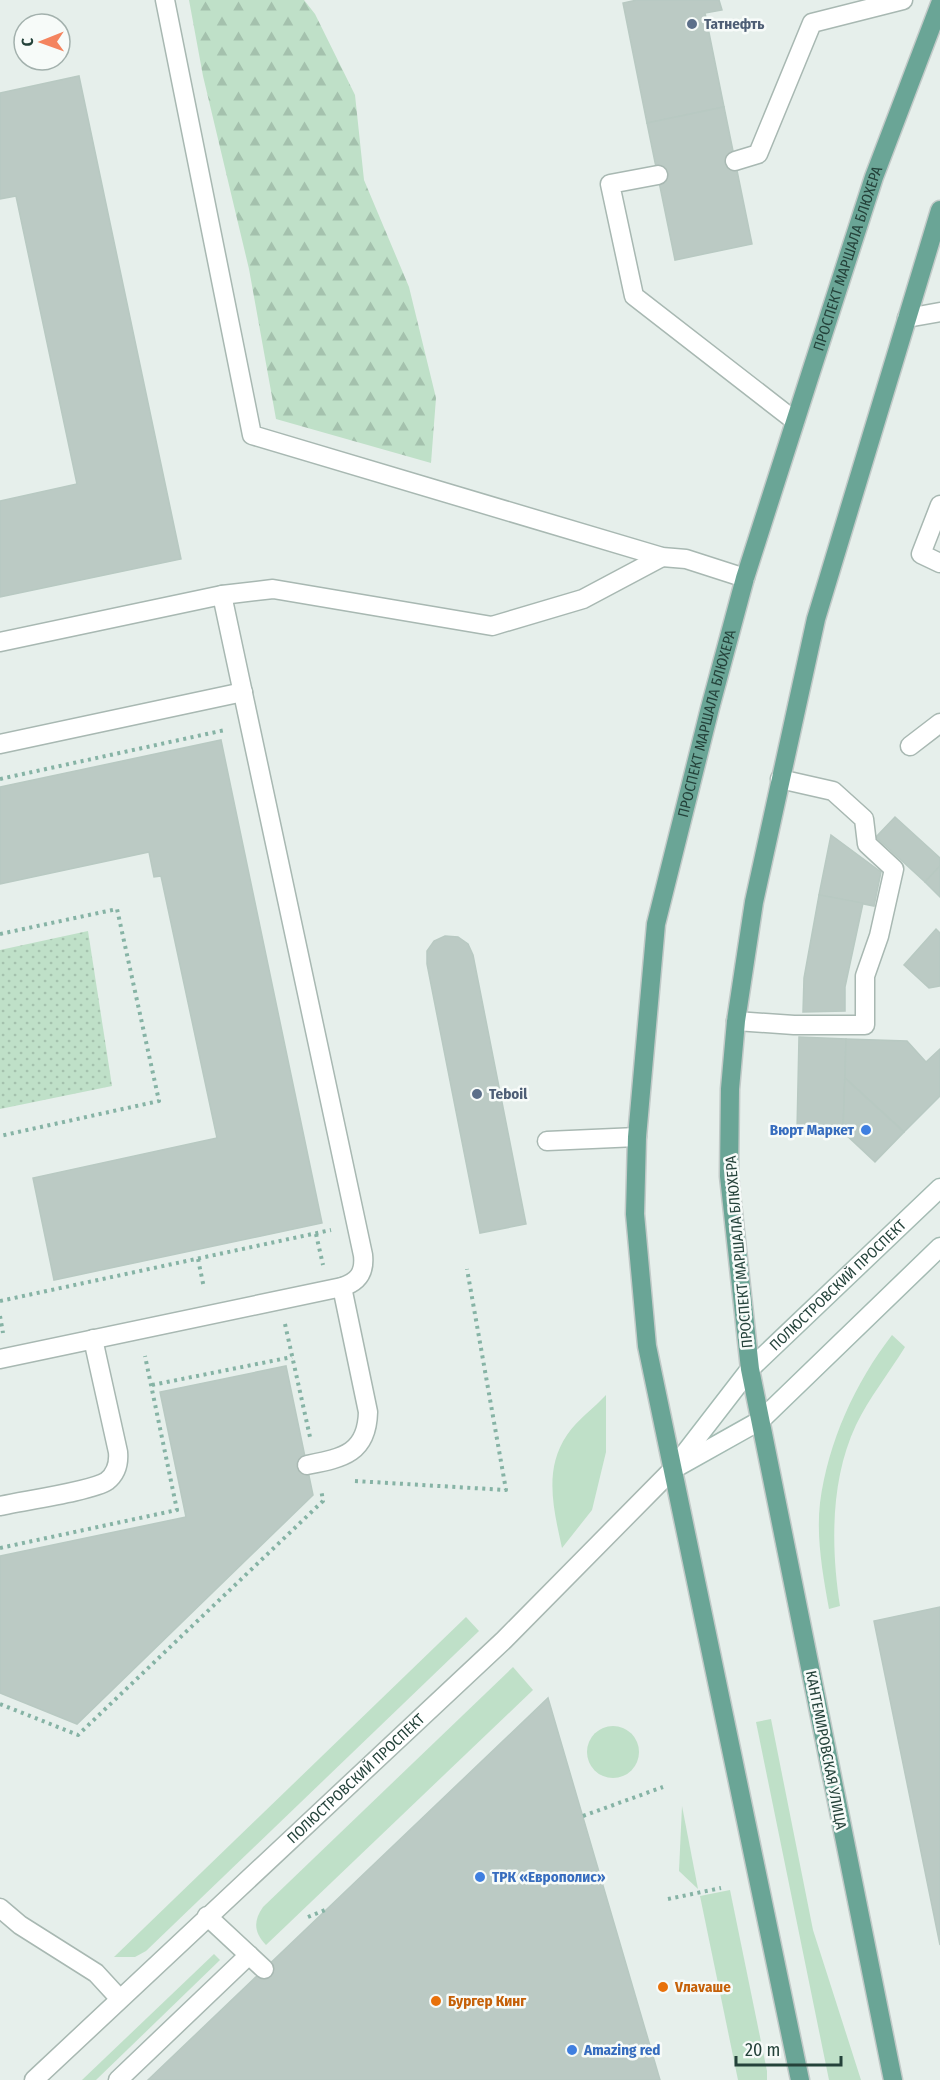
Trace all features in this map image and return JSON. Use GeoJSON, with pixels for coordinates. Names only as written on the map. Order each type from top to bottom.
{"type":"FeatureCollection","features":[{"type":"Feature","properties":{"kind":"main road","name":"ПРОСПЕКТ МАРШАЛА БЛЮХЕРА"},"geometry":{"type":"LineString","coordinates":[[672,1470],[647,1346],[635,1214],[637,1137],[656,924],[745,578],[874,177],[940,4]]}},
{"type":"Feature","properties":{"kind":"main road","name":"ПРОСПЕКТ МАРШАЛА БЛЮХЕРА"},"geometry":{"type":"LineString","coordinates":[[761,1420],[750,1370],[729,1176],[730,1089],[736,1022],[754,902],[816,619],[939,217]]}},
{"type":"Feature","properties":{"kind":"main road","name":"КАНТЕМИРОВСКАЯ УЛИЦА"},"geometry":{"type":"LineString","coordinates":[[761,1420],[893,2080]]}},
{"type":"Feature","properties":{"kind":"main road"},"geometry":{"type":"LineString","coordinates":[[672,1470],[800,2080]]}},
{"type":"Feature","properties":{"kind":"street"},"geometry":{"type":"LineString","coordinates":[[165,0],[252,435],[662,557],[686,560],[745,578]]}},
{"type":"Feature","properties":{"kind":"street"},"geometry":{"type":"LineString","coordinates":[[735,161],[758,154],[812,23],[903,0]]}},
{"type":"Feature","properties":{"kind":"street"},"geometry":{"type":"LineString","coordinates":[[658,175],[610,184],[634,296],[795,421]]}},
{"type":"Feature","properties":{"kind":"street"},"geometry":{"type":"LineString","coordinates":[[907,318],[940,312]]}},
{"type":"Feature","properties":{"kind":"street"},"geometry":{"type":"LineString","coordinates":[[940,505],[921,554],[940,563]]}},
{"type":"Feature","properties":{"kind":"street"},"geometry":{"type":"LineString","coordinates":[[0,642],[222,595],[273,590],[492,626],[583,599],[662,557]]}},
{"type":"Feature","properties":{"kind":"street"},"geometry":{"type":"LineString","coordinates":[[0,1359],[342,1287],[360,1277],[363,1270],[363,1255],[222,595]]}},
{"type":"Feature","properties":{"kind":"street"},"geometry":{"type":"LineString","coordinates":[[0,744],[243,692]]}},
{"type":"Feature","properties":{"kind":"street"},"geometry":{"type":"LineString","coordinates":[[910,746],[940,723]]}},
{"type":"Feature","properties":{"kind":"street"},"geometry":{"type":"LineString","coordinates":[[736,1022],[865,1025],[865,976],[879,936],[894,869],[867,844],[864,819],[833,791],[780,779]]}},
{"type":"Feature","properties":{"kind":"street"},"geometry":{"type":"LineString","coordinates":[[547,1142],[637,1137]]}},
{"type":"Feature","properties":{"kind":"street","name":"ПОЛЮСТРОВСКИЙ ПРОСПЕКТ"},"geometry":{"type":"LineString","coordinates":[[34,2080],[504,1640],[672,1470],[750,1370],[940,1188]]}},
{"type":"Feature","properties":{"kind":"street","name":"ПОЛЮСТРОВСКИЙ ПРОСПЕКТ"},"geometry":{"type":"LineString","coordinates":[[672,1470],[761,1420],[940,1247]]}},
{"type":"Feature","properties":{"kind":"street"},"geometry":{"type":"LineString","coordinates":[[311,1464],[347,1455],[357,1447],[368,1425],[368,1412],[342,1287]]}},
{"type":"Feature","properties":{"kind":"street"},"geometry":{"type":"LineString","coordinates":[[0,1506],[95,1486],[105,1482],[117,1468],[118,1452],[93,1339]]}},
{"type":"Feature","properties":{"kind":"street"},"geometry":{"type":"LineString","coordinates":[[0,1908],[20,1925],[96,1973],[120,1998]]}},
{"type":"Feature","properties":{"kind":"street"},"geometry":{"type":"LineString","coordinates":[[207,1916],[264,1969]]}},
{"type":"Feature","properties":{"kind":"street"},"geometry":{"type":"LineString","coordinates":[[118,2080],[249,1955]]}},
{"type":"Feature","properties":{"kind":"path"},"geometry":{"type":"LineString","coordinates":[[0,779],[250,725]]}},
{"type":"Feature","properties":{"kind":"path"},"geometry":{"type":"LineString","coordinates":[[225,730],[228,742]]}},
{"type":"Feature","properties":{"kind":"path"},"geometry":{"type":"LineString","coordinates":[[0,934],[117,909],[159,1101],[0,1136]]}},
{"type":"Feature","properties":{"kind":"path"},"geometry":{"type":"LineString","coordinates":[[0,1301],[331,1231],[328,1219]]}},
{"type":"Feature","properties":{"kind":"path"},"geometry":{"type":"LineString","coordinates":[[354,1480],[506,1490],[467,1269]]}},
{"type":"Feature","properties":{"kind":"path"},"geometry":{"type":"LineString","coordinates":[[0,1704],[78,1735],[323,1501],[311,1464],[281,1300]]}},
{"type":"Feature","properties":{"kind":"path"},"geometry":{"type":"LineString","coordinates":[[152,1385],[292,1357]]}},
{"type":"Feature","properties":{"kind":"path"},"geometry":{"type":"LineString","coordinates":[[583,1816],[663,1787]]}},
{"type":"Feature","properties":{"kind":"path"},"geometry":{"type":"LineString","coordinates":[[668,1899],[721,1888]]}},
{"type":"Feature","properties":{"kind":"path"},"geometry":{"type":"LineString","coordinates":[[308,1917],[325,1910]]}},
{"type":"Feature","properties":{"kind":"green space"},"geometry":{"type":"Polygon","coordinates":[[[189,0],[304,0],[315,14],[355,95],[364,180],[409,287],[436,398],[431,463],[276,419],[249,269],[203,76],[189,0]]]}},
{"type":"Feature","properties":{"kind":"green space"},"geometry":{"type":"Polygon","coordinates":[[[88,931],[112,1086],[0,1109],[0,950],[88,931]]]}},
{"type":"Feature","properties":{"kind":"green space"},"geometry":{"type":"Polygon","coordinates":[[[892,1335],[905,1347],[861,1415],[847,1446],[841,1468],[834,1538],[840,1606],[829,1609],[819,1530],[820,1503],[829,1458],[855,1393],[892,1335]]]}},
{"type":"Feature","properties":{"kind":"green space"},"geometry":{"type":"Polygon","coordinates":[[[606,1395],[606,1452],[592,1510],[562,1548],[552,1491],[555,1462],[567,1435],[606,1395]]]}},
{"type":"Feature","properties":{"kind":"green space"},"geometry":{"type":"Polygon","coordinates":[[[466,1617],[479,1631],[146,1951],[135,1957],[114,1957],[466,1617]]]}},
{"type":"Feature","properties":{"kind":"green space"},"geometry":{"type":"Polygon","coordinates":[[[513,1667],[533,1690],[266,1945],[256,1927],[263,1907],[513,1667]]]}},
{"type":"Feature","properties":{"kind":"green space"},"geometry":{"type":"Polygon","coordinates":[[[771,1719],[813,1930],[861,2080],[829,2080],[756,1722],[771,1719]]]}},
{"type":"Feature","properties":{"kind":"green space"},"geometry":{"type":"Polygon","coordinates":[[[613,1726],[623,1728],[631,1734],[637,1742],[639,1752],[637,1762],[631,1770],[623,1776],[613,1778],[603,1776],[595,1770],[589,1762],[587,1752],[589,1742],[595,1734],[603,1728],[613,1726]]]}},
{"type":"Feature","properties":{"kind":"green space"},"geometry":{"type":"Polygon","coordinates":[[[682,1806],[698,1889],[679,1871],[682,1806]]]}},
{"type":"Feature","properties":{"kind":"green space"},"geometry":{"type":"Polygon","coordinates":[[[730,1890],[767,2080],[738,2080],[700,1896],[730,1890]]]}},
{"type":"Feature","properties":{"kind":"green space"},"geometry":{"type":"Polygon","coordinates":[[[214,1954],[220,1960],[96,2080],[82,2080],[214,1954]]]}},
{"type":"Feature","properties":{"kind":"building"},"geometry":{"type":"Polygon","coordinates":[[[637,0],[719,0],[722,10],[705,13],[724,107],[647,123],[623,3],[637,0]]]}},
{"type":"Feature","properties":{"kind":"building"},"geometry":{"type":"Polygon","coordinates":[[[79,76],[181,559],[0,597],[0,501],[77,484],[16,196],[0,199],[0,93],[79,76]]]}},
{"type":"Feature","properties":{"kind":"building"},"geometry":{"type":"Polygon","coordinates":[[[724,107],[752,244],[675,260],[647,123],[724,107]]]}},
{"type":"Feature","properties":{"kind":"building"},"geometry":{"type":"Polygon","coordinates":[[[221,740],[322,1223],[54,1280],[33,1178],[217,1138],[161,876],[154,877],[149,852],[0,884],[0,787],[221,740]]]}},
{"type":"Feature","properties":{"kind":"building"},"geometry":{"type":"Polygon","coordinates":[[[895,817],[940,858],[940,866],[925,882],[876,837],[895,817]]]}},
{"type":"Feature","properties":{"kind":"building"},"geometry":{"type":"Polygon","coordinates":[[[831,835],[881,872],[874,906],[819,895],[831,835]]]}},
{"type":"Feature","properties":{"kind":"building"},"geometry":{"type":"Polygon","coordinates":[[[940,866],[940,897],[925,882],[940,866]]]}},
{"type":"Feature","properties":{"kind":"building"},"geometry":{"type":"Polygon","coordinates":[[[819,895],[863,903],[845,987],[845,1011],[803,1012],[804,978],[819,895]]]}},
{"type":"Feature","properties":{"kind":"building"},"geometry":{"type":"Polygon","coordinates":[[[936,929],[940,933],[940,986],[929,988],[904,965],[936,929]]]}},
{"type":"Feature","properties":{"kind":"building","name":"Teboil"},"geometry":{"type":"Polygon","coordinates":[[[445,936],[458,937],[468,944],[473,955],[526,1224],[480,1233],[427,964],[427,951],[434,941],[445,936]]]}},
{"type":"Feature","properties":{"kind":"building"},"geometry":{"type":"Polygon","coordinates":[[[799,1037],[846,1039],[843,1132],[797,1131],[799,1037]]]}},
{"type":"Feature","properties":{"kind":"building"},"geometry":{"type":"Polygon","coordinates":[[[846,1039],[907,1041],[926,1062],[940,1049],[940,1096],[904,1132],[845,1078],[846,1039]]]}},
{"type":"Feature","properties":{"kind":"building"},"geometry":{"type":"Polygon","coordinates":[[[845,1078],[904,1132],[875,1162],[843,1132],[845,1078]]]}},
{"type":"Feature","properties":{"kind":"building"},"geometry":{"type":"Polygon","coordinates":[[[286,1366],[313,1495],[77,1724],[0,1693],[0,1556],[186,1517],[160,1392],[286,1366]]]}},
{"type":"Feature","properties":{"kind":"building"},"geometry":{"type":"Polygon","coordinates":[[[940,1607],[940,1945],[874,1621],[940,1607]]]}},
{"type":"Feature","properties":{"kind":"building","name":"ТРК «Европолис»"},"geometry":{"type":"Polygon","coordinates":[[[548,1698],[660,2080],[148,2080],[548,1698]]]}},
{"type":"Feature","properties":{"kind":"place","name":"Татнефть"},"geometry":{"type":"Point","coordinates":[692,24]}},
{"type":"Feature","properties":{"kind":"place","name":"Teboil"},"geometry":{"type":"Point","coordinates":[477,1094]}},
{"type":"Feature","properties":{"kind":"place","name":"Вюрт Маркет"},"geometry":{"type":"Point","coordinates":[866,1130]}},
{"type":"Feature","properties":{"kind":"place","name":"ТРК «Европолис»"},"geometry":{"type":"Point","coordinates":[480,1877]}},
{"type":"Feature","properties":{"kind":"place","name":"Vлаvаше"},"geometry":{"type":"Point","coordinates":[663,1987]}},
{"type":"Feature","properties":{"kind":"place","name":"Бургер Кинг"},"geometry":{"type":"Point","coordinates":[436,2001]}},
{"type":"Feature","properties":{"kind":"place","name":"Amazing red"},"geometry":{"type":"Point","coordinates":[572,2050]}}]}
